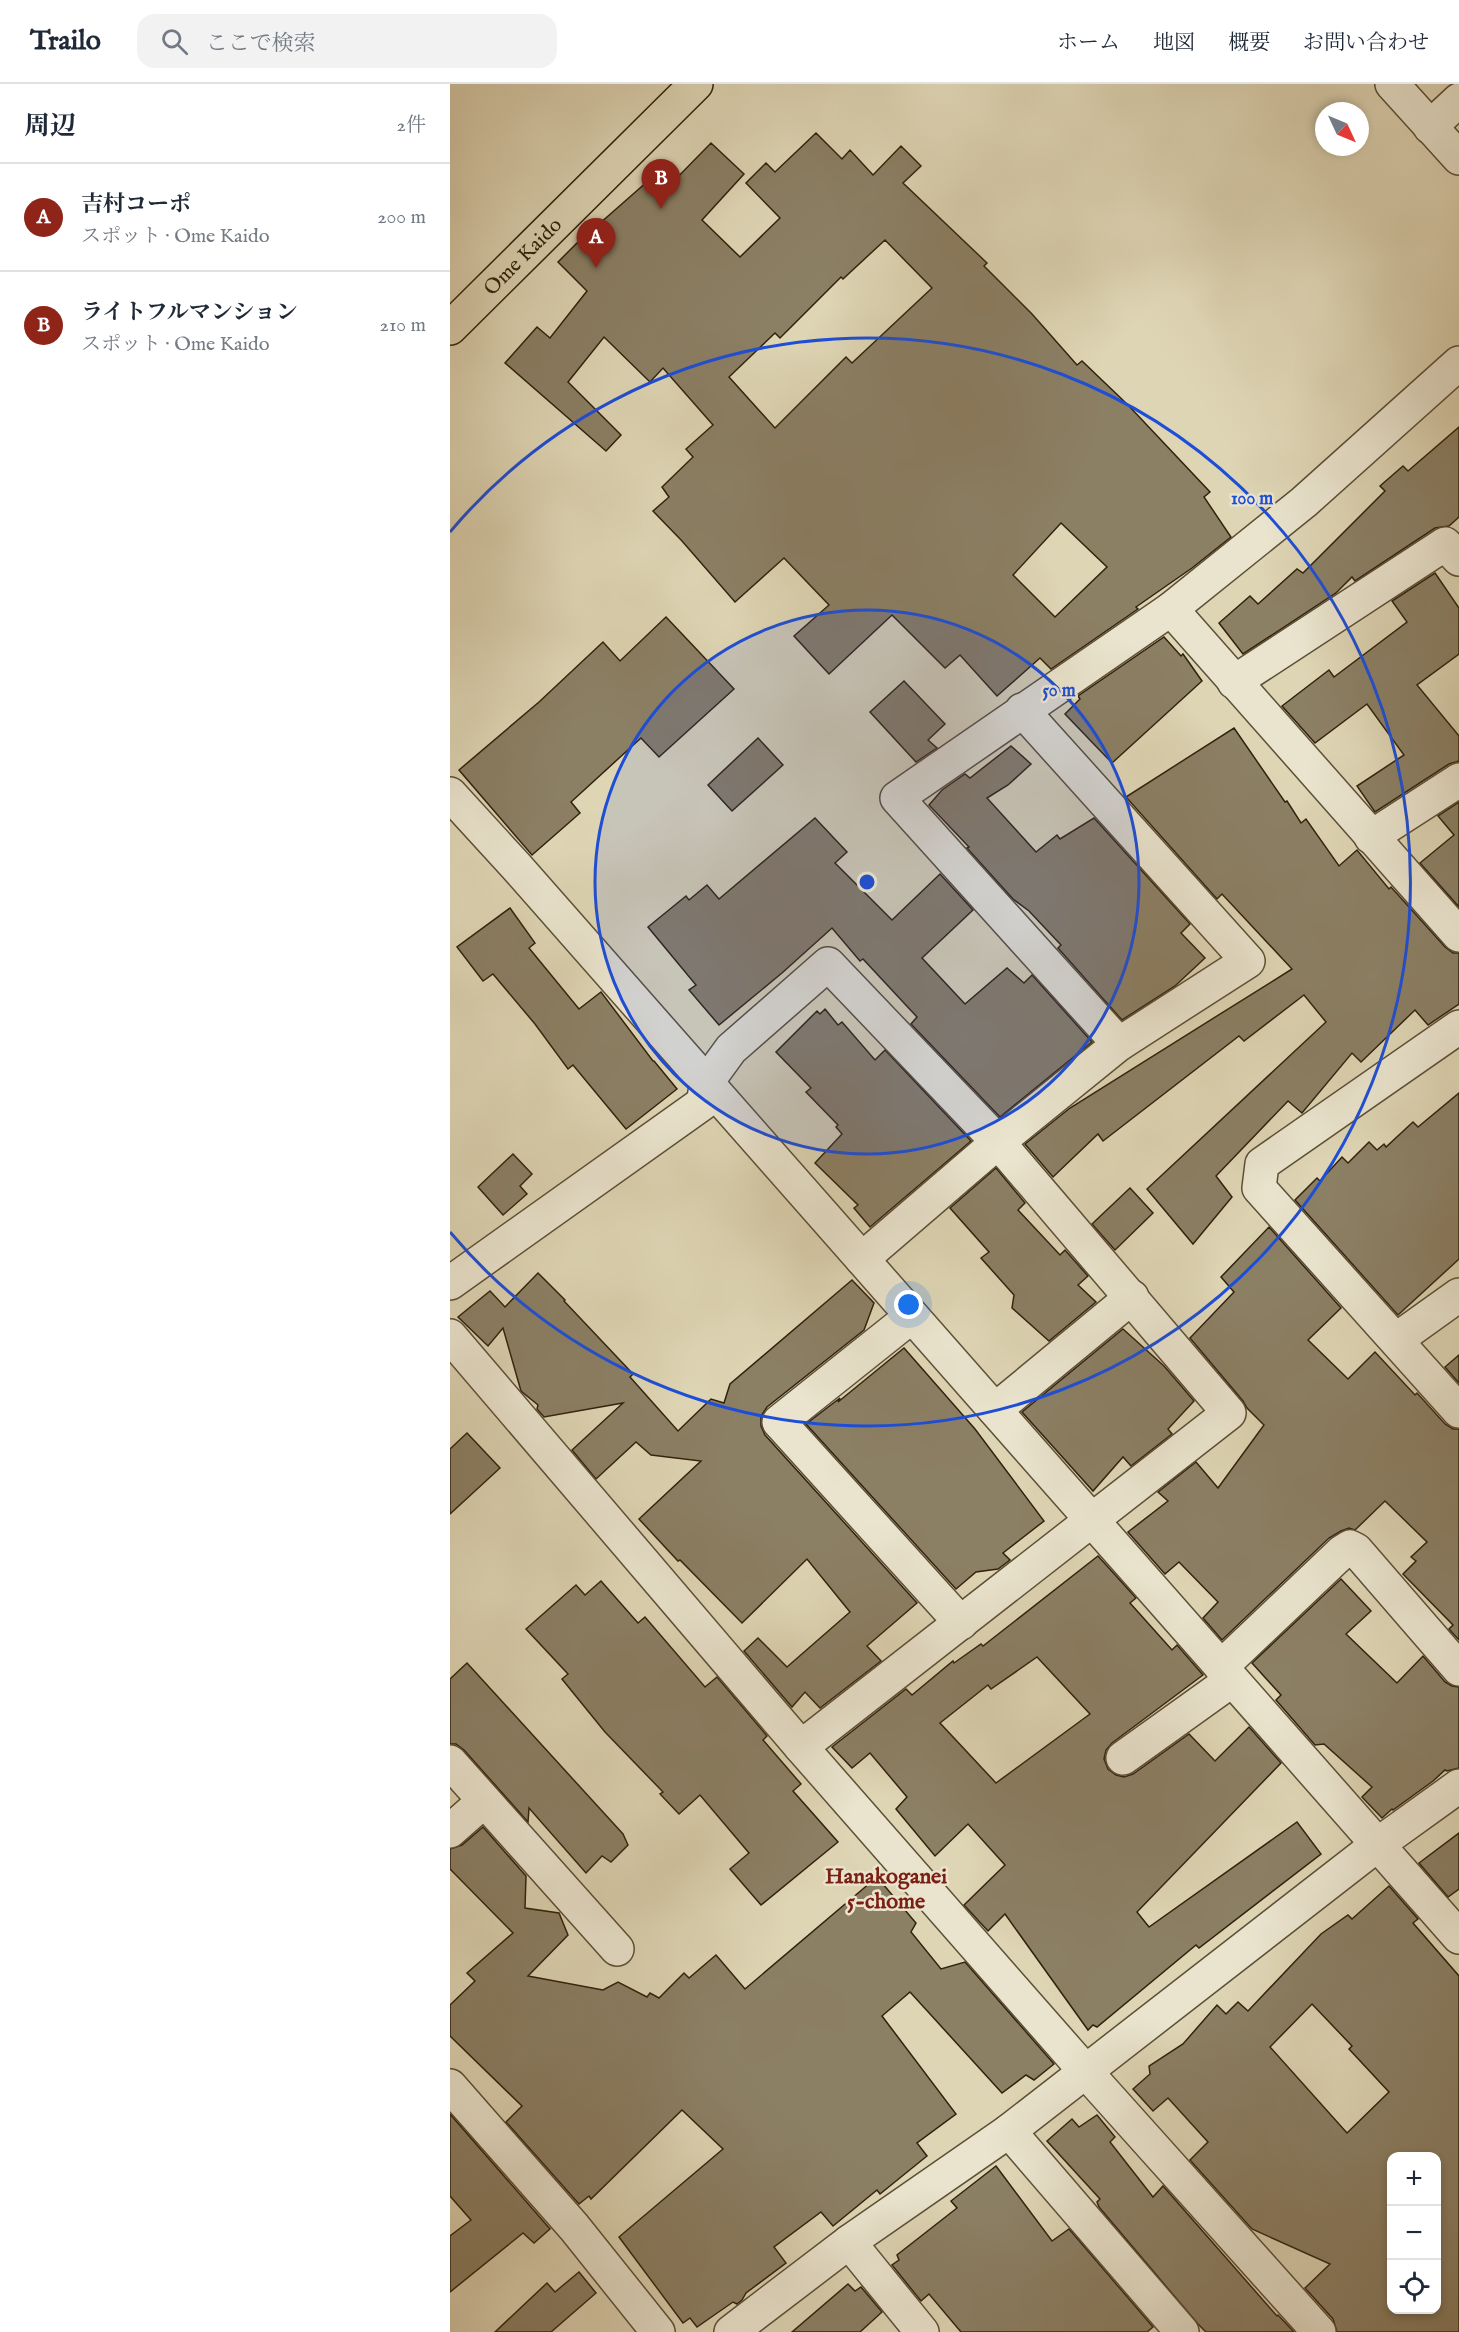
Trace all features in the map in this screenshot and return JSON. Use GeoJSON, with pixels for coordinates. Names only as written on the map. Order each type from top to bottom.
{"type":"FeatureCollection","features":[{"type":"Feature","properties":{"kind":"main road","name":"Ome Kaido"},"geometry":{"type":"LineString","coordinates":[[450,328],[696,84]]}},
{"type":"Feature","properties":{"kind":"street"},"geometry":{"type":"LineString","coordinates":[[1392,84],[1459,158]]}},
{"type":"Feature","properties":{"kind":"street"},"geometry":{"type":"LineString","coordinates":[[1430,127],[1459,100]]}},
{"type":"Feature","properties":{"kind":"street"},"geometry":{"type":"LineString","coordinates":[[1119,1044],[897,798],[1171,609],[1304,502],[1459,363]]}},
{"type":"Feature","properties":{"kind":"street"},"geometry":{"type":"LineString","coordinates":[[1234,682],[1445,543],[1459,559]]}},
{"type":"Feature","properties":{"kind":"street"},"geometry":{"type":"LineString","coordinates":[[1171,609],[1459,935]]}},
{"type":"Feature","properties":{"kind":"street"},"geometry":{"type":"LineString","coordinates":[[862,1259],[998,1142],[1119,1044],[1248,961],[1022,710]]}},
{"type":"Feature","properties":{"kind":"street"},"geometry":{"type":"LineString","coordinates":[[1371,837],[1459,780]]}},
{"type":"Feature","properties":{"kind":"street"},"geometry":{"type":"LineString","coordinates":[[450,794],[1459,1937]]}},
{"type":"Feature","properties":{"kind":"street"},"geometry":{"type":"LineString","coordinates":[[450,1283],[703,1103],[706,1082],[731,1049],[828,964],[998,1142],[1229,1413],[801,1747]]}},
{"type":"Feature","properties":{"kind":"street"},"geometry":{"type":"LineString","coordinates":[[1459,1027],[1262,1164],[1259,1188],[1459,1411]]}},
{"type":"Feature","properties":{"kind":"street"},"geometry":{"type":"LineString","coordinates":[[1396,1340],[1459,1295]]}},
{"type":"Feature","properties":{"kind":"street"},"geometry":{"type":"LineString","coordinates":[[995,1410],[1132,1297]]}},
{"type":"Feature","properties":{"kind":"street"},"geometry":{"type":"LineString","coordinates":[[912,1316],[779,1422],[961,1623]]}},
{"type":"Feature","properties":{"kind":"street"},"geometry":{"type":"LineString","coordinates":[[450,1336],[801,1747],[1086,2072],[1319,2332]]}},
{"type":"Feature","properties":{"kind":"street"},"geometry":{"type":"LineString","coordinates":[[1123,1758],[1226,1673],[1342,1552],[1350,1547],[1356,1550],[1459,1669]]}},
{"type":"Feature","properties":{"kind":"street"},"geometry":{"type":"LineString","coordinates":[[450,1762],[617,1949]]}},
{"type":"Feature","properties":{"kind":"street"},"geometry":{"type":"LineString","coordinates":[[731,2332],[849,2242],[1009,2131],[1377,1845],[1459,1786]]}},
{"type":"Feature","properties":{"kind":"street"},"geometry":{"type":"LineString","coordinates":[[450,1831],[484,1801]]}},
{"type":"Feature","properties":{"kind":"street"},"geometry":{"type":"LineString","coordinates":[[450,2086],[574,2227],[658,2332]]}},
{"type":"Feature","properties":{"kind":"street"},"geometry":{"type":"LineString","coordinates":[[1009,2131],[1182,2332]]}},
{"type":"Feature","properties":{"kind":"street"},"geometry":{"type":"LineString","coordinates":[[849,2242],[922,2332]]}},
{"type":"Feature","properties":{"kind":"building"},"geometry":{"type":"Polygon","coordinates":[[[816,133],[842,159],[850,150],[873,175],[901,146],[921,166],[903,183],[987,263],[984,266],[1032,314],[1077,365],[1082,361],[1128,405],[1210,492],[1204,497],[1231,537],[1192,568],[1136,607],[1138,609],[1051,669],[1040,658],[997,696],[960,655],[945,668],[892,615],[829,674],[794,636],[829,605],[784,558],[735,602],[653,511],[669,497],[662,487],[693,457],[686,449],[713,425],[663,368],[650,382],[604,337],[568,382],[621,435],[606,451],[505,363],[537,327],[550,338],[587,291],[558,262],[590,230],[648,181],[653,186],[661,179],[668,187],[711,143],[744,174],[702,220],[740,257],[780,218],[746,183],[766,163],[775,172],[816,133]],[[885,240],[843,279],[841,277],[780,338],[775,333],[729,377],[775,428],[846,357],[852,363],[932,288],[885,240]],[[1061,523],[1013,575],[1055,617],[1107,567],[1061,523]]]}},
{"type":"Feature","properties":{"kind":"building"},"geometry":{"type":"Polygon","coordinates":[[[1459,427],[1459,517],[1449,526],[1435,528],[1355,581],[1352,577],[1336,593],[1243,654],[1219,623],[1250,596],[1258,604],[1297,569],[1303,573],[1385,491],[1380,486],[1403,466],[1408,471],[1459,427]]]}},
{"type":"Feature","properties":{"kind":"building"},"geometry":{"type":"Polygon","coordinates":[[[1435,573],[1459,608],[1459,654],[1417,685],[1459,736],[1459,761],[1449,764],[1375,812],[1357,786],[1404,755],[1367,704],[1315,743],[1282,706],[1329,670],[1334,677],[1407,622],[1392,601],[1435,573]]]}},
{"type":"Feature","properties":{"kind":"building"},"geometry":{"type":"Polygon","coordinates":[[[666,617],[734,689],[659,757],[641,738],[571,802],[580,813],[532,855],[459,770],[539,702],[603,642],[620,661],[666,617]]]}},
{"type":"Feature","properties":{"kind":"building"},"geometry":{"type":"Polygon","coordinates":[[[1164,637],[1181,656],[1183,654],[1202,681],[1112,763],[1065,714],[1080,699],[1078,696],[1164,637]]]}},
{"type":"Feature","properties":{"kind":"building"},"geometry":{"type":"Polygon","coordinates":[[[904,681],[945,724],[928,740],[937,748],[916,762],[870,712],[904,681]]]}},
{"type":"Feature","properties":{"kind":"building"},"geometry":{"type":"Polygon","coordinates":[[[1234,728],[1285,802],[1287,801],[1301,823],[1306,819],[1339,866],[1357,850],[1389,889],[1391,887],[1445,947],[1453,953],[1459,953],[1459,1004],[1428,1025],[1415,1010],[1361,1062],[1352,1053],[1302,1113],[1288,1101],[1216,1176],[1232,1197],[1193,1244],[1147,1189],[1326,1022],[1304,995],[1244,1041],[1239,1036],[1103,1141],[1098,1134],[1053,1177],[1025,1144],[1070,1108],[1292,969],[1222,894],[1217,899],[1126,797],[1234,728]]]}},
{"type":"Feature","properties":{"kind":"building"},"geometry":{"type":"Polygon","coordinates":[[[758,738],[783,765],[732,811],[708,785],[758,738]]]}},
{"type":"Feature","properties":{"kind":"building"},"geometry":{"type":"Polygon","coordinates":[[[1011,746],[1031,764],[1008,785],[987,798],[1036,852],[1057,835],[1060,839],[1094,818],[1190,924],[1181,933],[1205,958],[1175,986],[1122,1020],[1058,948],[1061,945],[1029,911],[1013,899],[967,848],[969,847],[929,805],[942,790],[965,774],[970,778],[1011,746]]]}},
{"type":"Feature","properties":{"kind":"building"},"geometry":{"type":"Polygon","coordinates":[[[1459,802],[1459,907],[1420,863],[1454,835],[1438,816],[1459,802]]]}},
{"type":"Feature","properties":{"kind":"building"},"geometry":{"type":"Polygon","coordinates":[[[815,818],[847,852],[835,863],[892,920],[940,874],[973,910],[922,958],[965,1004],[1007,968],[1024,983],[1032,975],[1092,1042],[1000,1117],[911,1024],[917,1017],[863,959],[860,961],[832,928],[719,1025],[689,990],[696,985],[648,927],[686,896],[689,900],[707,885],[719,899],[815,818]]]}},
{"type":"Feature","properties":{"kind":"building"},"geometry":{"type":"Polygon","coordinates":[[[510,908],[535,943],[529,948],[579,1009],[601,992],[677,1089],[626,1129],[573,1065],[568,1069],[535,1024],[493,974],[483,981],[457,947],[510,908]]]}},
{"type":"Feature","properties":{"kind":"building"},"geometry":{"type":"Polygon","coordinates":[[[825,1009],[838,1025],[842,1022],[875,1060],[885,1050],[971,1141],[870,1227],[854,1208],[858,1205],[815,1163],[842,1134],[836,1127],[838,1125],[806,1092],[811,1088],[776,1052],[817,1011],[820,1014],[825,1009]]]}},
{"type":"Feature","properties":{"kind":"building"},"geometry":{"type":"Polygon","coordinates":[[[1459,1093],[1459,1259],[1398,1315],[1295,1200],[1317,1178],[1320,1181],[1342,1157],[1348,1163],[1369,1142],[1377,1150],[1384,1144],[1386,1147],[1413,1122],[1418,1127],[1459,1093]]]}},
{"type":"Feature","properties":{"kind":"building"},"geometry":{"type":"Polygon","coordinates":[[[513,1154],[532,1174],[520,1186],[527,1194],[503,1215],[478,1187],[513,1154]]]}},
{"type":"Feature","properties":{"kind":"building"},"geometry":{"type":"Polygon","coordinates":[[[996,1168],[1025,1203],[1018,1210],[1060,1255],[1065,1250],[1088,1276],[1078,1285],[1096,1302],[1049,1341],[1012,1308],[1014,1295],[981,1258],[989,1252],[950,1208],[996,1168]]]}},
{"type":"Feature","properties":{"kind":"building"},"geometry":{"type":"Polygon","coordinates":[[[1130,1188],[1153,1213],[1115,1250],[1092,1224],[1130,1188]]]}},
{"type":"Feature","properties":{"kind":"building"},"geometry":{"type":"Polygon","coordinates":[[[1269,1227],[1341,1308],[1308,1340],[1348,1379],[1375,1352],[1445,1424],[1453,1429],[1459,1429],[1459,1640],[1449,1629],[1453,1625],[1403,1574],[1416,1561],[1411,1557],[1427,1542],[1385,1501],[1355,1530],[1349,1528],[1329,1538],[1222,1640],[1203,1618],[1218,1602],[1179,1562],[1165,1574],[1128,1532],[1168,1501],[1158,1492],[1196,1462],[1218,1488],[1264,1425],[1247,1408],[1190,1338],[1234,1292],[1221,1277],[1269,1227]]]}},
{"type":"Feature","properties":{"kind":"building"},"geometry":{"type":"Polygon","coordinates":[[[538,1273],[633,1374],[630,1377],[678,1431],[711,1399],[724,1403],[730,1384],[852,1280],[874,1303],[864,1330],[767,1407],[761,1416],[761,1426],[765,1435],[917,1603],[867,1646],[881,1661],[820,1708],[805,1692],[792,1707],[744,1651],[758,1638],[787,1667],[850,1612],[807,1559],[742,1623],[680,1560],[678,1561],[639,1519],[701,1461],[651,1455],[636,1442],[596,1479],[572,1450],[623,1403],[544,1417],[537,1409],[538,1405],[521,1391],[503,1328],[488,1346],[458,1317],[490,1291],[505,1307],[538,1273]]]}},
{"type":"Feature","properties":{"kind":"building"},"geometry":{"type":"Polygon","coordinates":[[[1123,1329],[1164,1366],[1194,1401],[1168,1429],[1172,1434],[1131,1466],[1123,1457],[1093,1491],[1022,1412],[1123,1329]]]}},
{"type":"Feature","properties":{"kind":"building"},"geometry":{"type":"Polygon","coordinates":[[[904,1348],[975,1429],[1044,1521],[1003,1553],[1010,1560],[998,1569],[976,1572],[956,1589],[806,1424],[840,1398],[838,1402],[904,1348]]]}},
{"type":"Feature","properties":{"kind":"building"},"geometry":{"type":"Polygon","coordinates":[[[1459,1355],[1459,1383],[1445,1367],[1459,1355]]]}},
{"type":"Feature","properties":{"kind":"building"},"geometry":{"type":"Polygon","coordinates":[[[467,1433],[500,1468],[450,1514],[450,1449],[467,1433]]]}},
{"type":"Feature","properties":{"kind":"building"},"geometry":{"type":"Polygon","coordinates":[[[1098,1556],[1136,1598],[1130,1603],[1172,1650],[1177,1645],[1203,1675],[1112,1743],[1106,1750],[1104,1759],[1108,1769],[1124,1777],[1133,1774],[1189,1734],[1215,1761],[1249,1727],[1281,1763],[1137,1912],[1149,1927],[1297,1822],[1321,1854],[1199,1948],[1196,1945],[1097,2027],[1093,2025],[1088,2030],[1005,1914],[988,1931],[964,1905],[1005,1865],[968,1824],[935,1856],[896,1809],[907,1797],[870,1753],[852,1768],[832,1747],[906,1689],[912,1695],[953,1661],[954,1663],[981,1644],[983,1646],[1098,1556]],[[1037,1657],[991,1689],[988,1685],[940,1723],[996,1783],[1090,1714],[1037,1657]]]}},
{"type":"Feature","properties":{"kind":"building"},"geometry":{"type":"Polygon","coordinates":[[[1341,1579],[1371,1611],[1346,1634],[1397,1683],[1423,1656],[1445,1682],[1459,1687],[1459,1768],[1445,1770],[1382,1818],[1362,1797],[1372,1787],[1324,1744],[1315,1745],[1276,1700],[1281,1695],[1252,1663],[1341,1579]]]}},
{"type":"Feature","properties":{"kind":"building"},"geometry":{"type":"Polygon","coordinates":[[[601,1581],[638,1623],[645,1617],[705,1687],[717,1677],[767,1736],[763,1740],[801,1784],[793,1791],[838,1842],[761,1905],[730,1869],[749,1853],[700,1795],[679,1814],[660,1794],[663,1792],[605,1732],[562,1679],[568,1674],[526,1629],[576,1585],[585,1595],[601,1581]]]}},
{"type":"Feature","properties":{"kind":"building"},"geometry":{"type":"Polygon","coordinates":[[[467,1663],[623,1834],[628,1845],[611,1862],[602,1856],[586,1873],[529,1808],[528,1822],[464,1750],[456,1744],[450,1744],[450,1679],[467,1663]]]}},
{"type":"Feature","properties":{"kind":"building"},"geometry":{"type":"Polygon","coordinates":[[[483,1827],[526,1876],[525,1908],[559,1913],[568,1935],[528,1976],[603,1990],[618,1982],[647,1997],[650,1993],[659,1998],[684,1973],[689,1978],[716,1955],[745,1989],[877,1877],[916,1923],[911,1932],[941,1969],[965,1962],[1054,2064],[1034,2080],[1026,2075],[1002,2093],[910,1992],[882,2016],[956,2114],[917,2143],[927,2156],[880,2194],[877,2190],[833,2226],[821,2212],[774,2247],[786,2263],[746,2293],[737,2304],[733,2302],[697,2327],[690,2318],[683,2323],[619,2237],[723,2149],[682,2110],[591,2199],[589,2196],[579,2204],[506,2122],[522,2106],[450,2036],[450,2005],[475,1981],[467,1973],[513,1933],[450,1869],[450,1849],[462,1845],[483,1827]]]}},
{"type":"Feature","properties":{"kind":"building"},"geometry":{"type":"Polygon","coordinates":[[[1459,1833],[1459,1889],[1448,1897],[1419,1863],[1459,1833]]]}},
{"type":"Feature","properties":{"kind":"building"},"geometry":{"type":"Polygon","coordinates":[[[1389,1886],[1418,1919],[1413,1923],[1459,1976],[1459,2332],[1337,2332],[1333,2319],[1305,2288],[1330,2264],[1252,2229],[1190,2160],[1208,2142],[1168,2098],[1153,2111],[1133,2089],[1150,2074],[1149,2066],[1183,2044],[1217,2005],[1226,2014],[1238,2002],[1248,2011],[1321,1934],[1348,1915],[1352,1919],[1389,1886]],[[1312,2004],[1270,2047],[1347,2133],[1389,2092],[1349,2049],[1352,2046],[1312,2004]]]}},
{"type":"Feature","properties":{"kind":"building"},"geometry":{"type":"Polygon","coordinates":[[[450,2114],[550,2229],[534,2243],[523,2233],[450,2292],[450,2236],[471,2220],[450,2196],[450,2114]]]}},
{"type":"Feature","properties":{"kind":"building"},"geometry":{"type":"Polygon","coordinates":[[[1097,2115],[1115,2137],[1110,2142],[1153,2197],[1163,2186],[1277,2316],[1294,2332],[1206,2332],[1198,2324],[1099,2207],[1097,2202],[1100,2199],[1047,2141],[1072,2119],[1079,2127],[1097,2115]]]}},
{"type":"Feature","properties":{"kind":"building"},"geometry":{"type":"Polygon","coordinates":[[[996,2166],[1052,2241],[1069,2229],[1153,2327],[1147,2332],[961,2332],[929,2294],[921,2301],[892,2265],[899,2260],[897,2255],[957,2208],[951,2201],[996,2166]]]}},
{"type":"Feature","properties":{"kind":"building"},"geometry":{"type":"Polygon","coordinates":[[[579,2272],[596,2293],[551,2332],[495,2332],[547,2283],[555,2292],[579,2272]]]}},
{"type":"Feature","properties":{"kind":"building"},"geometry":{"type":"Polygon","coordinates":[[[848,2284],[855,2291],[861,2287],[882,2312],[860,2332],[792,2332],[848,2284]]]}},
{"type":"Feature","properties":{"kind":"place","name":"ライトフルマンション"},"geometry":{"type":"Point","coordinates":[661,209]}},
{"type":"Feature","properties":{"kind":"place","name":"吉村コーポ"},"geometry":{"type":"Point","coordinates":[596,268]}},
{"type":"Feature","properties":{"kind":"district","name":"Hanakoganei 5-chome"},"geometry":{"type":"Point","coordinates":[886,1888]}}]}
